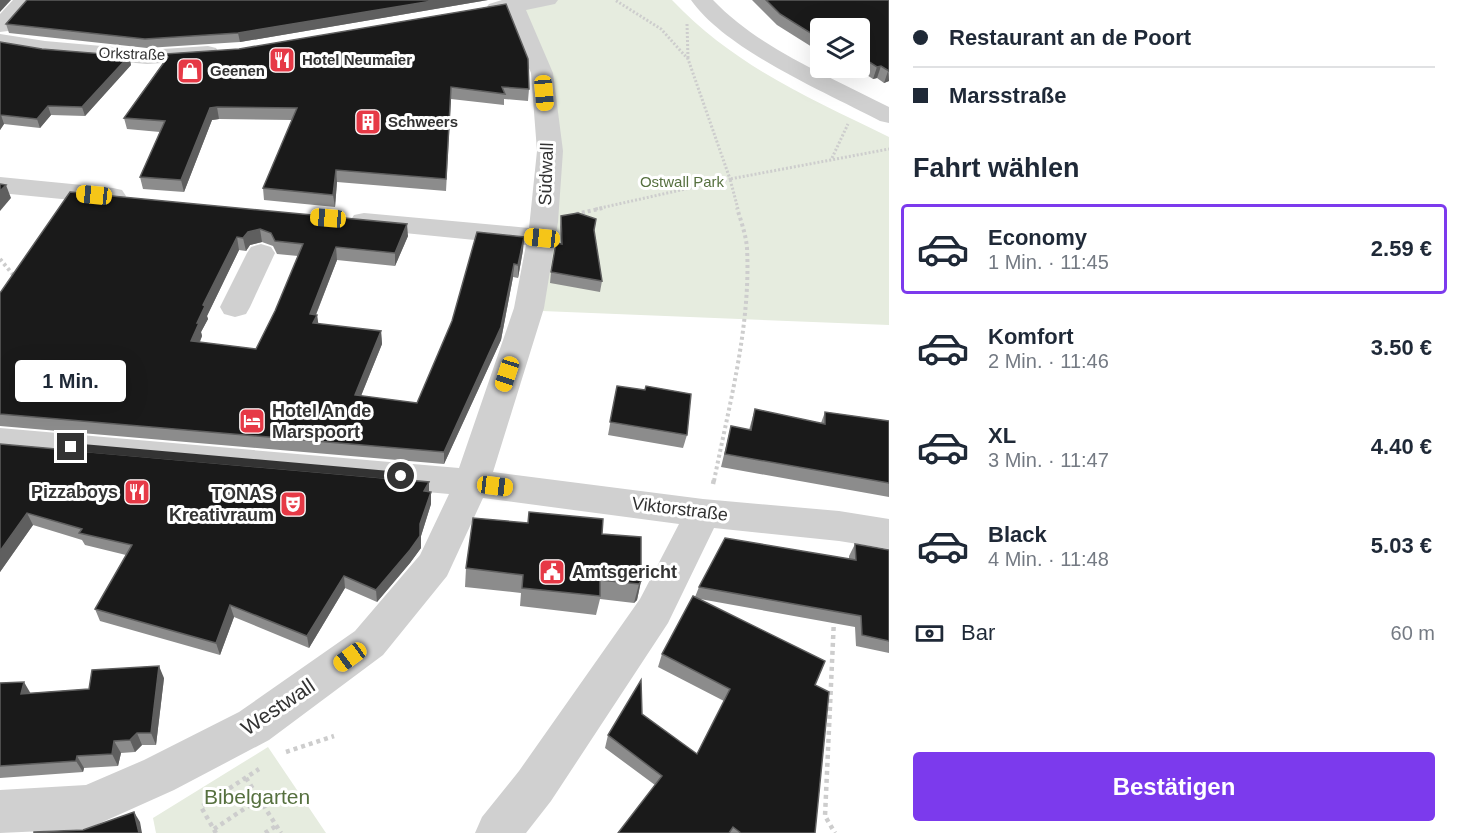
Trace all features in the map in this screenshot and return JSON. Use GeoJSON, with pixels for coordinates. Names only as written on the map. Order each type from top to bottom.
{"type":"FeatureCollection","features":[{"type":"Feature","properties":{"kind":"street"},"geometry":{"type":"LineString","coordinates":[[0,26],[25,0]]}},
{"type":"Feature","properties":{"kind":"street"},"geometry":{"type":"LineString","coordinates":[[470,12],[514,2],[548,0]]}},
{"type":"Feature","properties":{"kind":"street"},"geometry":{"type":"LineString","coordinates":[[701,0],[725,25],[780,60],[889,116]]}},
{"type":"Feature","properties":{"kind":"street","name":"Südwall"},"geometry":{"type":"LineString","coordinates":[[472,483],[528,308],[543,230],[550,152],[542,73],[514,2]]}},
{"type":"Feature","properties":{"kind":"street","name":"Orkstraße"},"geometry":{"type":"LineString","coordinates":[[0,41],[45,48],[147,57],[228,52]]}},
{"type":"Feature","properties":{"kind":"street"},"geometry":{"type":"LineString","coordinates":[[0,185],[143,199]]}},
{"type":"Feature","properties":{"kind":"street"},"geometry":{"type":"LineString","coordinates":[[339,219],[543,230]]}},
{"type":"Feature","properties":{"kind":"street"},"geometry":{"type":"LineString","coordinates":[[235,307],[261,253]]}},
{"type":"Feature","properties":{"kind":"street","name":"Viktorstraße"},"geometry":{"type":"LineString","coordinates":[[0,441],[472,483],[704,513],[839,526],[889,534]]}},
{"type":"Feature","properties":{"kind":"street","name":"Westwall"},"geometry":{"type":"LineString","coordinates":[[0,812],[87,807],[159,775],[254,726],[369,644],[434,565],[472,483]]}},
{"type":"Feature","properties":{"kind":"street"},"geometry":{"type":"LineString","coordinates":[[498,833],[535,786],[654,610],[704,513]]}},
{"type":"Feature","properties":{"kind":"path"},"geometry":{"type":"LineString","coordinates":[[615,0],[661,30],[688,59]]}},
{"type":"Feature","properties":{"kind":"path"},"geometry":{"type":"LineString","coordinates":[[687,23],[688,59],[730,179],[747,246],[746,301],[738,357],[714,479],[704,513]]}},
{"type":"Feature","properties":{"kind":"path"},"geometry":{"type":"LineString","coordinates":[[832,159],[850,120]]}},
{"type":"Feature","properties":{"kind":"path"},"geometry":{"type":"LineString","coordinates":[[543,230],[730,179],[889,149]]}},
{"type":"Feature","properties":{"kind":"path"},"geometry":{"type":"LineString","coordinates":[[0,259],[16,279]]}},
{"type":"Feature","properties":{"kind":"path"},"geometry":{"type":"LineString","coordinates":[[835,607],[825,816],[835,833]]}},
{"type":"Feature","properties":{"kind":"path"},"geometry":{"type":"LineString","coordinates":[[281,753],[334,736]]}},
{"type":"Feature","properties":{"kind":"path"},"geometry":{"type":"LineString","coordinates":[[259,799],[215,831],[201,807],[264,766]]}},
{"type":"Feature","properties":{"kind":"path"},"geometry":{"type":"LineString","coordinates":[[246,778],[280,833]]}},
{"type":"Feature","properties":{"kind":"path"},"geometry":{"type":"LineString","coordinates":[[265,833],[276,826]]}},
{"type":"Feature","properties":{"kind":"green space","name":"Ostwall Park"},"geometry":{"type":"Polygon","coordinates":[[[512,0],[672,0],[696,23],[747,62],[802,94],[889,137],[889,325],[542,311],[542,73],[512,0]]]}},
{"type":"Feature","properties":{"kind":"green space","name":"Bibelgarten"},"geometry":{"type":"Polygon","coordinates":[[[268,747],[326,833],[156,833],[153,818],[268,747]]]}},
{"type":"Feature","properties":{"kind":"building"},"geometry":{"type":"Polygon","coordinates":[[[27,0],[438,0],[238,33],[145,39],[6,24],[27,0]]]}},
{"type":"Feature","properties":{"kind":"building"},"geometry":{"type":"Polygon","coordinates":[[[766,0],[889,0],[889,71],[870,62],[870,18],[810,18],[810,33],[780,14],[766,0]]]}},
{"type":"Feature","properties":{"kind":"building"},"geometry":{"type":"Polygon","coordinates":[[[506,4],[528,59],[529,89],[502,87],[505,94],[451,87],[446,179],[336,170],[333,195],[263,188],[297,108],[217,107],[210,108],[181,180],[140,177],[165,121],[124,118],[168,57],[164,54],[239,49],[506,4]]]}},
{"type":"Feature","properties":{"kind":"building"},"geometry":{"type":"Polygon","coordinates":[[[0,42],[42,49],[129,56],[82,107],[48,106],[37,119],[1,115],[0,117],[0,42]]]}},
{"type":"Feature","properties":{"kind":"building"},"geometry":{"type":"Polygon","coordinates":[[[70,192],[407,224],[395,253],[336,247],[310,314],[317,315],[313,323],[381,331],[355,395],[417,403],[452,321],[477,232],[524,237],[518,265],[514,264],[501,327],[444,452],[0,414],[0,293],[70,192]],[[260,229],[248,232],[243,238],[237,237],[203,305],[205,306],[191,341],[256,349],[275,311],[303,244],[275,241],[271,233],[260,229]]]}},
{"type":"Feature","properties":{"kind":"building"},"geometry":{"type":"Polygon","coordinates":[[[578,213],[596,219],[594,230],[602,281],[551,272],[556,243],[562,244],[561,216],[578,213]]]}},
{"type":"Feature","properties":{"kind":"building"},"geometry":{"type":"Polygon","coordinates":[[[617,386],[645,390],[646,386],[691,394],[687,435],[610,422],[617,386]]]}},
{"type":"Feature","properties":{"kind":"building"},"geometry":{"type":"Polygon","coordinates":[[[755,409],[825,424],[825,412],[889,421],[889,483],[725,454],[731,426],[751,430],[755,409]]]}},
{"type":"Feature","properties":{"kind":"building"},"geometry":{"type":"Polygon","coordinates":[[[0,444],[429,482],[424,491],[431,492],[420,524],[420,536],[376,590],[344,576],[307,636],[230,605],[216,643],[95,609],[132,545],[79,533],[82,529],[27,513],[0,551],[0,444]]]}},
{"type":"Feature","properties":{"kind":"building","name":"Amtsgericht"},"geometry":{"type":"Polygon","coordinates":[[[529,512],[603,519],[602,534],[641,537],[641,581],[639,584],[600,580],[600,596],[522,588],[523,575],[466,568],[473,518],[528,523],[529,512]]]}},
{"type":"Feature","properties":{"kind":"building"},"geometry":{"type":"Polygon","coordinates":[[[725,538],[856,560],[855,544],[889,550],[889,641],[862,635],[861,616],[699,587],[725,538]]]}},
{"type":"Feature","properties":{"kind":"building"},"geometry":{"type":"Polygon","coordinates":[[[693,596],[825,661],[815,685],[829,692],[815,833],[741,833],[733,827],[729,833],[618,833],[662,776],[608,735],[641,680],[642,714],[697,754],[730,689],[662,654],[693,596]]]}},
{"type":"Feature","properties":{"kind":"building"},"geometry":{"type":"Polygon","coordinates":[[[159,666],[151,733],[137,733],[130,740],[114,741],[112,754],[77,756],[76,761],[0,766],[0,683],[24,682],[21,694],[89,689],[92,670],[159,666]]]}},
{"type":"Feature","properties":{"kind":"building"},"geometry":{"type":"Polygon","coordinates":[[[134,812],[139,833],[34,833],[83,830],[134,812]]]}},
{"type":"Feature","properties":{"kind":"place","name":"Hotel Neumaier"},"geometry":{"type":"Point","coordinates":[282,60]}},
{"type":"Feature","properties":{"kind":"place","name":"Geenen"},"geometry":{"type":"Point","coordinates":[190,71]}},
{"type":"Feature","properties":{"kind":"place","name":"Schweers"},"geometry":{"type":"Point","coordinates":[368,122]}},
{"type":"Feature","properties":{"kind":"place","name":"Hotel An de Marspoort"},"geometry":{"type":"Point","coordinates":[252,421]}},
{"type":"Feature","properties":{"kind":"place","name":"Pizzaboys"},"geometry":{"type":"Point","coordinates":[137,492]}},
{"type":"Feature","properties":{"kind":"place","name":"TONAS Kreativraum"},"geometry":{"type":"Point","coordinates":[293,504]}},
{"type":"Feature","properties":{"kind":"place","name":"Amtsgericht"},"geometry":{"type":"Point","coordinates":[552,572]}},
{"type":"Feature","properties":{"kind":"route"},"geometry":{"type":"LineString","coordinates":[[71,447],[401,476]]}}]}
